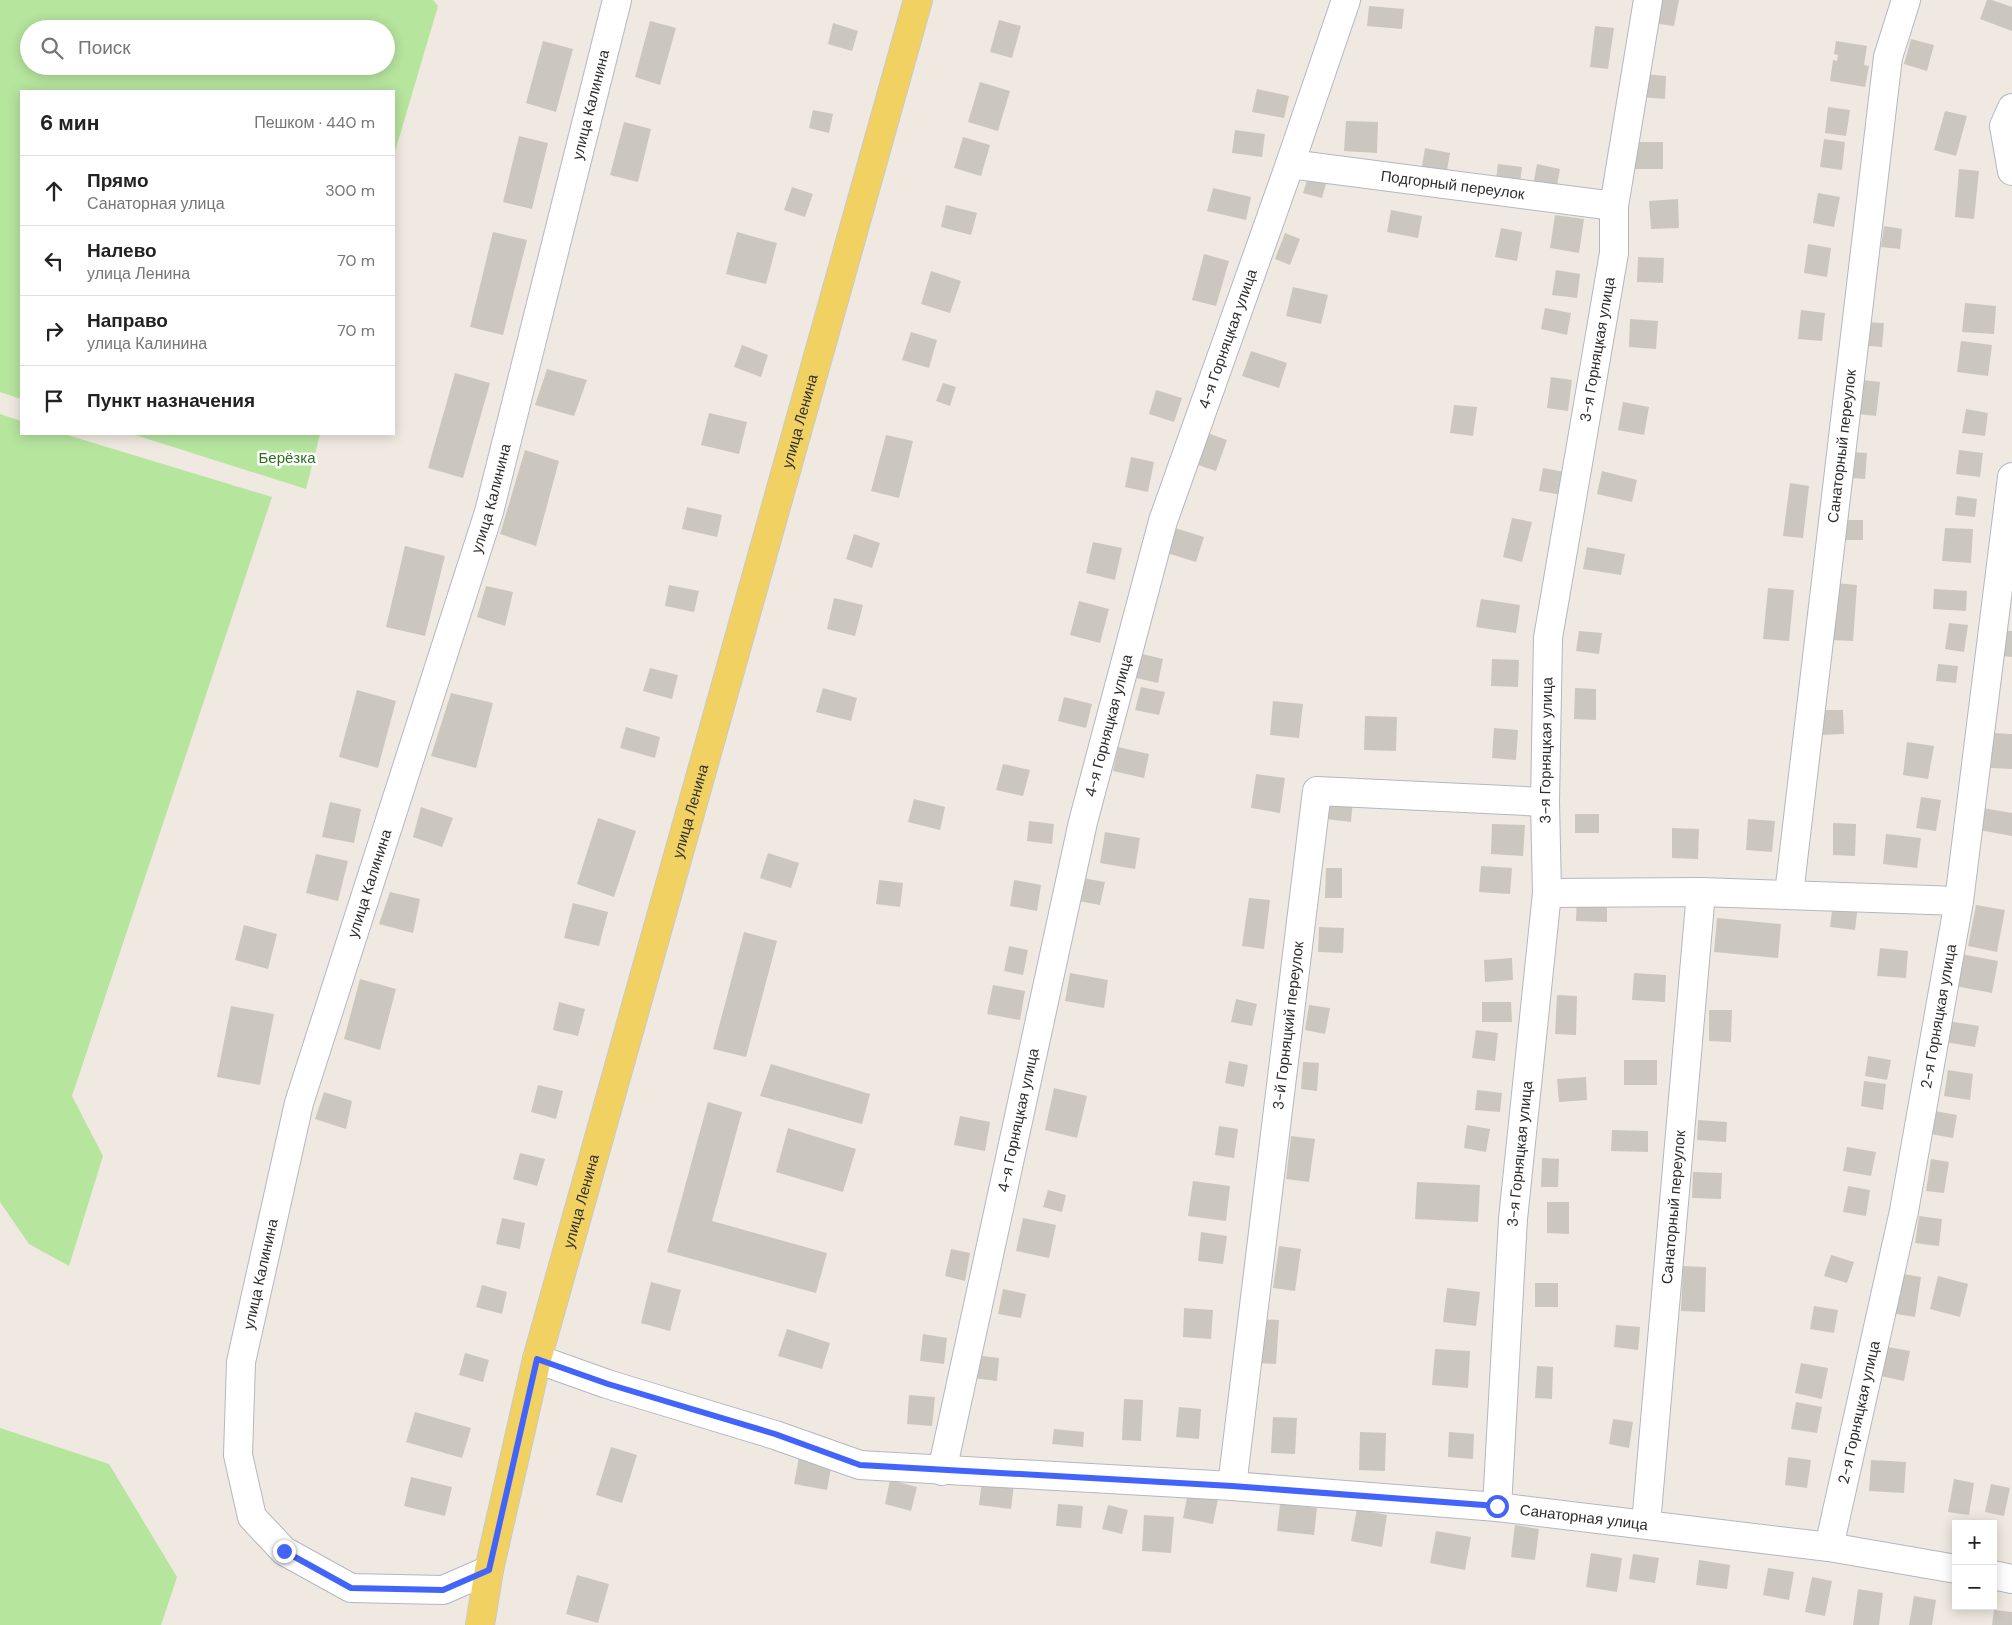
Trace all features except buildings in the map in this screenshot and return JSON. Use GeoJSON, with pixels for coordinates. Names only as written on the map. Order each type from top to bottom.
{"type":"FeatureCollection","features":[{"type":"Feature","properties":{"kind":"main road","name":"улица Ленина"},"geometry":{"type":"LineString","coordinates":[[480,1625],[489,1570],[537,1359],[918,0]]}},
{"type":"Feature","properties":{"kind":"street","name":"улица Калинина"},"geometry":{"type":"LineString","coordinates":[[489,1570],[443,1590],[351,1588],[284,1551],[252,1517],[238,1455],[241,1362],[299,1103],[489,512],[617,0]]}},
{"type":"Feature","properties":{"kind":"street","name":"4-я Горняцкая улица"},"geometry":{"type":"LineString","coordinates":[[942,1471],[1082,822],[1163,521],[1290,164],[1346,0]]}},
{"type":"Feature","properties":{"kind":"street","name":"3-я Горняцкая улица"},"geometry":{"type":"LineString","coordinates":[[1497,1506],[1513,1219],[1547,894],[1545,802],[1548,638],[1614,253],[1614,206],[1648,0]]}},
{"type":"Feature","properties":{"kind":"street","name":"Санаторный переулок"},"geometry":{"type":"LineString","coordinates":[[1789,894],[1888,57],[1906,0]]}},
{"type":"Feature","properties":{"kind":"street"},"geometry":{"type":"LineString","coordinates":[[2012,108],[2004,126],[2012,171]]}},
{"type":"Feature","properties":{"kind":"street","name":"Подгорный переулок"},"geometry":{"type":"LineString","coordinates":[[1290,164],[1614,206]]}},
{"type":"Feature","properties":{"kind":"street","name":"2-я Горняцкая улица"},"geometry":{"type":"LineString","coordinates":[[1829,1547],[1904,1211],[1959,901],[2012,477]]}},
{"type":"Feature","properties":{"kind":"street","name":"3-й Горняцкий переулок"},"geometry":{"type":"LineString","coordinates":[[1232,1486],[1317,791],[1545,802]]}},
{"type":"Feature","properties":{"kind":"street","name":"Санаторный переулок"},"geometry":{"type":"LineString","coordinates":[[1646,1524],[1700,892]]}},
{"type":"Feature","properties":{"kind":"street"},"geometry":{"type":"LineString","coordinates":[[1547,894],[1700,892],[1959,901]]}},
{"type":"Feature","properties":{"kind":"street","name":"Санаторная улица"},"geometry":{"type":"LineString","coordinates":[[537,1359],[608,1384],[775,1434],[860,1465],[1232,1486],[1497,1506],[1829,1547],[1952,1568]]}},
{"type":"Feature","properties":{"kind":"street"},"geometry":{"type":"LineString","coordinates":[[1997,1577],[2012,1579]]}},
{"type":"Feature","properties":{"kind":"green space"},"geometry":{"type":"Polygon","coordinates":[[[0,0],[433,0],[438,6],[395,152],[395,90],[20,90],[20,399],[0,392],[0,0]]]}},
{"type":"Feature","properties":{"kind":"green space"},"geometry":{"type":"Polygon","coordinates":[[[0,414],[20,421],[20,435],[67,435],[272,497],[72,1096],[103,1156],[69,1266],[29,1244],[0,1202],[0,414]]]}},
{"type":"Feature","properties":{"kind":"green space","name":"Берёзка"},"geometry":{"type":"Polygon","coordinates":[[[135,435],[320,435],[306,489],[135,435]]]}},
{"type":"Feature","properties":{"kind":"green space"},"geometry":{"type":"Polygon","coordinates":[[[0,1428],[109,1464],[177,1577],[161,1625],[0,1625],[0,1428]]]}},
{"type":"Feature","properties":{"kind":"route"},"geometry":{"type":"LineString","coordinates":[[284,1551],[351,1588],[443,1590],[489,1570],[537,1359],[608,1384],[775,1434],[860,1465],[1232,1486],[1497,1506]]}}]}
